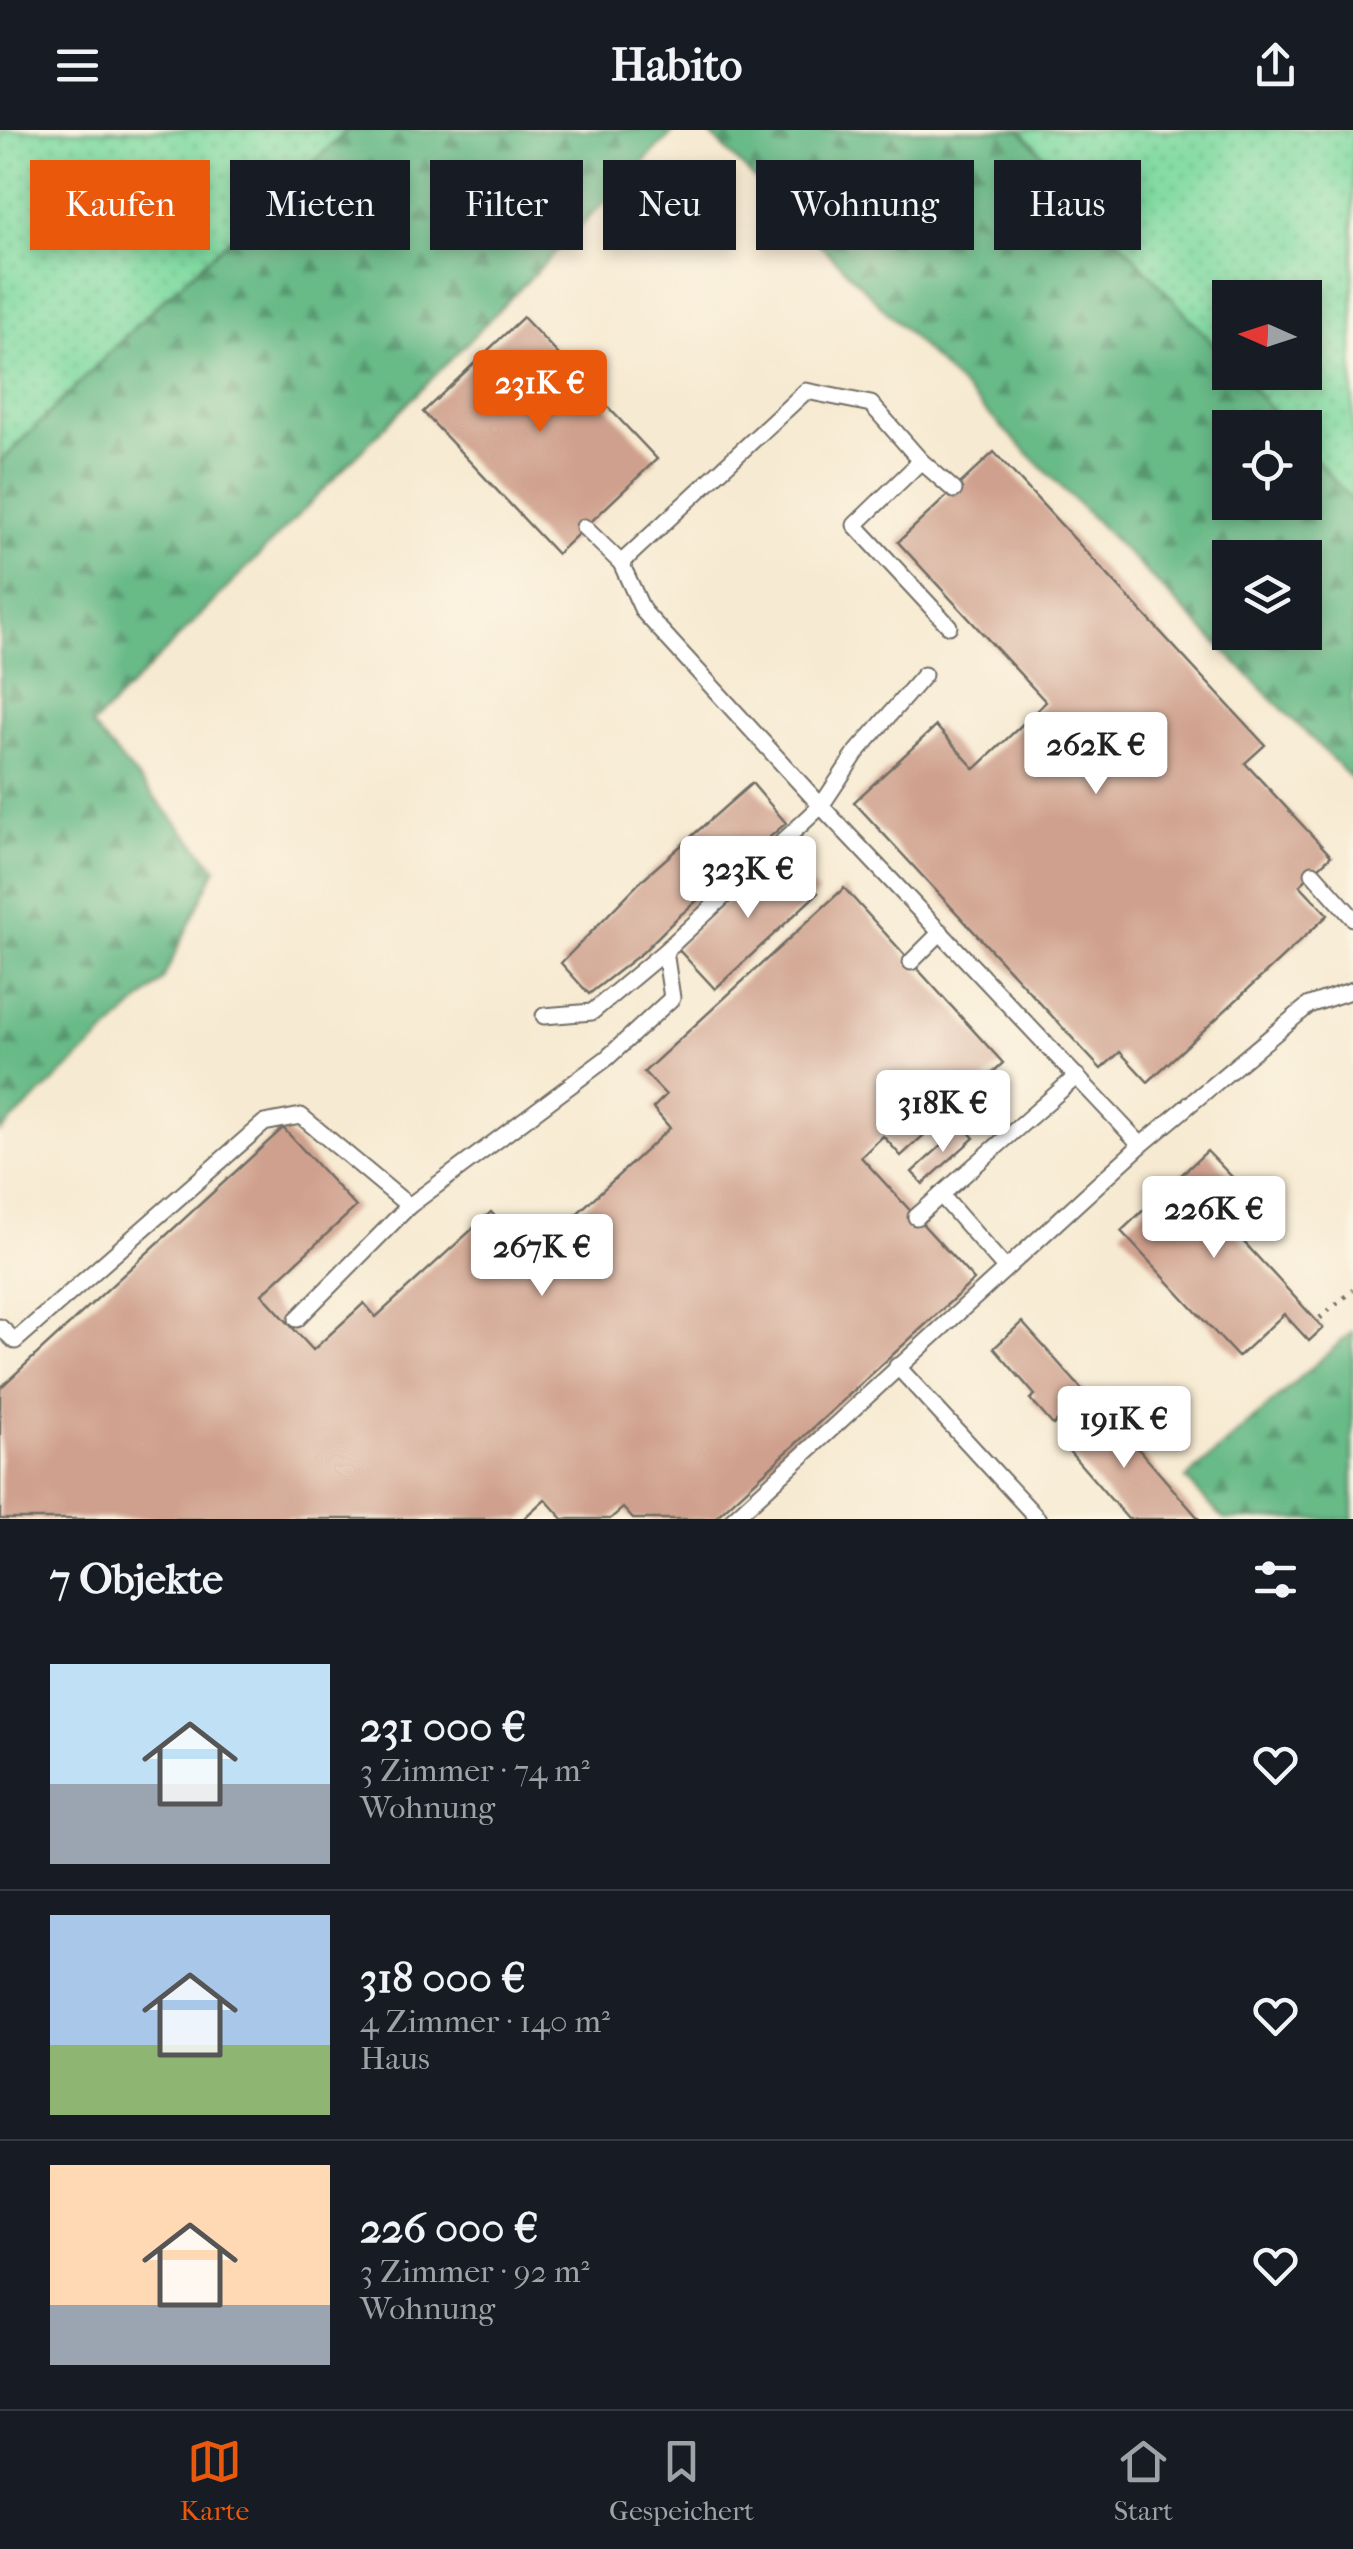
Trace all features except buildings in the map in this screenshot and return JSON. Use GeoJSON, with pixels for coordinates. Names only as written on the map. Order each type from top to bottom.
{"type":"FeatureCollection","features":[{"type":"Feature","properties":{"kind":"lane"},"geometry":{"type":"LineString","coordinates":[[621,563],[806,392],[871,404],[921,462],[954,490]]}},
{"type":"Feature","properties":{"kind":"lane"},"geometry":{"type":"LineString","coordinates":[[921,462],[855,525],[949,626]]}},
{"type":"Feature","properties":{"kind":"lane"},"geometry":{"type":"LineString","coordinates":[[584,527],[621,563],[643,612],[1142,1144]]}},
{"type":"Feature","properties":{"kind":"lane"},"geometry":{"type":"LineString","coordinates":[[544,1016],[592,1012],[665,951],[821,806],[857,752],[924,676]]}},
{"type":"Feature","properties":{"kind":"lane"},"geometry":{"type":"LineString","coordinates":[[1313,872],[1353,918]]}},
{"type":"Feature","properties":{"kind":"lane"},"geometry":{"type":"LineString","coordinates":[[911,962],[941,932]]}},
{"type":"Feature","properties":{"kind":"lane"},"geometry":{"type":"LineString","coordinates":[[296,1319],[409,1206],[606,1058],[672,998],[665,951]]}},
{"type":"Feature","properties":{"kind":"lane"},"geometry":{"type":"LineString","coordinates":[[733,1519],[1142,1144],[1309,1004],[1353,990]]}},
{"type":"Feature","properties":{"kind":"lane"},"geometry":{"type":"LineString","coordinates":[[916,1217],[1077,1076]]}},
{"type":"Feature","properties":{"kind":"lane"},"geometry":{"type":"LineString","coordinates":[[0,1327],[15,1341],[264,1123],[301,1116],[409,1206]]}},
{"type":"Feature","properties":{"kind":"lane"},"geometry":{"type":"LineString","coordinates":[[942,1195],[1005,1268]]}},
{"type":"Feature","properties":{"kind":"lane"},"geometry":{"type":"LineString","coordinates":[[897,1366],[1038,1519]]}},
{"type":"Feature","properties":{"kind":"path"},"geometry":{"type":"LineString","coordinates":[[1320,1318],[1353,1290]]}},
{"type":"Feature","properties":{"kind":"green space"},"geometry":{"type":"Polygon","coordinates":[[[0,130],[348,130],[315,160],[230,160],[230,239],[146,316],[0,463],[0,130]]]}},
{"type":"Feature","properties":{"kind":"green space"},"geometry":{"type":"Polygon","coordinates":[[[348,130],[675,130],[646,160],[603,160],[603,204],[583,224],[583,160],[430,160],[430,250],[558,250],[92,726],[216,868],[162,981],[0,1132],[0,463],[146,316],[230,239],[230,250],[410,250],[410,160],[315,160],[348,130]]]}},
{"type":"Feature","properties":{"kind":"green space"},"geometry":{"type":"Polygon","coordinates":[[[706,130],[1020,130],[1047,160],[994,160],[994,250],[1128,250],[1212,343],[1212,390],[1254,390],[1272,410],[1212,410],[1212,520],[1322,520],[1322,467],[1353,502],[1353,780],[1224,650],[1322,650],[1322,540],[1212,540],[1212,638],[825,250],[974,250],[974,160],[756,160],[756,180],[706,130]]]}},
{"type":"Feature","properties":{"kind":"green space"},"geometry":{"type":"Polygon","coordinates":[[[1020,130],[1353,130],[1353,502],[1322,467],[1322,410],[1272,410],[1254,390],[1322,390],[1322,280],[1212,280],[1212,343],[1128,250],[1141,250],[1141,160],[1047,160],[1020,130]]]}},
{"type":"Feature","properties":{"kind":"green space"},"geometry":{"type":"Polygon","coordinates":[[[1353,1331],[1353,1519],[1223,1519],[1186,1479],[1353,1331]]]}}]}
